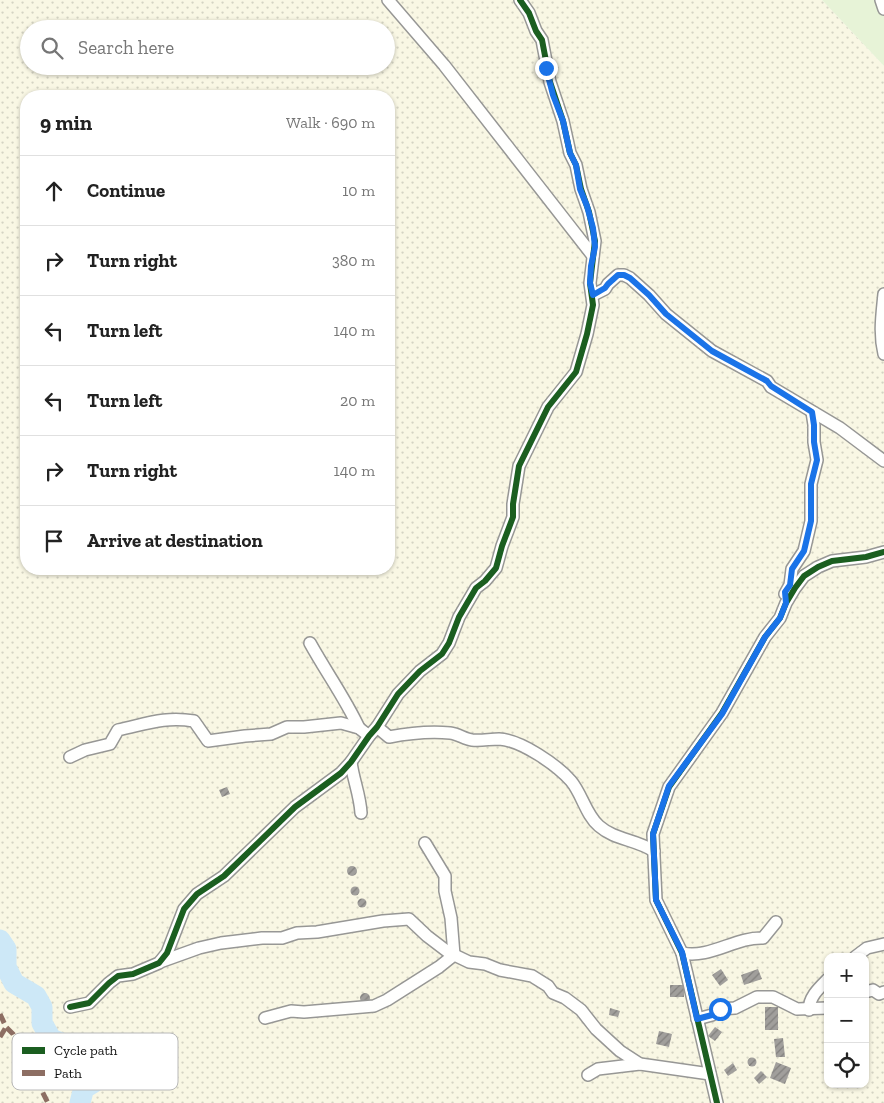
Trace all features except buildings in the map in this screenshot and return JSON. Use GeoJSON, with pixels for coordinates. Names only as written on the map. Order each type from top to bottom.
{"type":"FeatureCollection","features":[{"type":"Feature","properties":{"kind":"street"},"geometry":{"type":"LineString","coordinates":[[388,0],[444,65],[593,256]]}},
{"type":"Feature","properties":{"kind":"street"},"geometry":{"type":"LineString","coordinates":[[159,963],[168,952],[184,909],[197,894],[224,876],[295,807],[341,773],[378,726],[404,687],[420,670],[442,654],[449,643],[459,617],[476,588],[496,568],[513,517],[513,504],[519,466],[548,407],[576,372],[589,327],[593,295],[590,283],[595,247],[593,228],[550,82],[542,40],[536,32],[529,13],[520,0]]}},
{"type":"Feature","properties":{"kind":"street"},"geometry":{"type":"LineString","coordinates":[[882,0],[884,9]]}},
{"type":"Feature","properties":{"kind":"street"},"geometry":{"type":"LineString","coordinates":[[593,295],[605,288],[618,275],[624,275],[649,295],[666,314],[712,351],[767,381],[771,386],[862,442],[884,461]]}},
{"type":"Feature","properties":{"kind":"street"},"geometry":{"type":"LineString","coordinates":[[884,294],[881,317],[881,342],[884,354]]}},
{"type":"Feature","properties":{"kind":"street"},"geometry":{"type":"LineString","coordinates":[[786,603],[785,592],[790,585],[792,569],[804,551],[811,515],[811,484],[817,460],[812,412]]}},
{"type":"Feature","properties":{"kind":"street"},"geometry":{"type":"LineString","coordinates":[[717,1103],[682,952],[656,900],[653,834],[669,786],[722,714],[765,637],[780,618],[786,603],[804,576],[832,561],[866,557],[884,552]]}},
{"type":"Feature","properties":{"kind":"street"},"geometry":{"type":"LineString","coordinates":[[310,643],[343,695],[359,728]]}},
{"type":"Feature","properties":{"kind":"street"},"geometry":{"type":"LineString","coordinates":[[70,757],[85,750],[110,744],[118,730],[156,720],[176,718],[194,721],[208,741],[270,734],[287,726],[304,727],[342,723],[359,728],[369,736]]}},
{"type":"Feature","properties":{"kind":"street"},"geometry":{"type":"LineString","coordinates":[[378,726],[389,737],[418,732],[452,733],[471,740],[501,739],[531,750],[571,781],[588,810],[591,820],[607,833],[642,844],[654,851]]}},
{"type":"Feature","properties":{"kind":"street"},"geometry":{"type":"LineString","coordinates":[[351,762],[361,813]]}},
{"type":"Feature","properties":{"kind":"street"},"geometry":{"type":"LineString","coordinates":[[425,843],[445,876],[445,891],[451,918],[454,955]]}},
{"type":"Feature","properties":{"kind":"street"},"geometry":{"type":"LineString","coordinates":[[70,1007],[88,1003],[118,976],[133,974],[199,948],[221,943],[262,938],[282,938],[297,933],[409,920],[426,936],[454,955],[469,962],[485,964],[500,970],[532,976],[548,986],[553,993],[565,998],[581,1010],[596,1029],[620,1051],[640,1064]]}},
{"type":"Feature","properties":{"kind":"street"},"geometry":{"type":"LineString","coordinates":[[682,952],[695,955],[743,940],[763,938],[776,922]]}},
{"type":"Feature","properties":{"kind":"street"},"geometry":{"type":"LineString","coordinates":[[860,953],[867,948],[884,944]]}},
{"type":"Feature","properties":{"kind":"street"},"geometry":{"type":"LineString","coordinates":[[265,1018],[291,1011],[304,1012],[374,1006],[387,1000],[454,955]]}},
{"type":"Feature","properties":{"kind":"street"},"geometry":{"type":"LineString","coordinates":[[809,1010],[809,1003],[824,982]]}},
{"type":"Feature","properties":{"kind":"street"},"geometry":{"type":"LineString","coordinates":[[869,991],[873,990],[882,995]]}},
{"type":"Feature","properties":{"kind":"street"},"geometry":{"type":"LineString","coordinates":[[697,1019],[712,1015],[720,1009],[735,1008],[757,997],[773,997],[797,1010],[824,1008]]}},
{"type":"Feature","properties":{"kind":"street"},"geometry":{"type":"LineString","coordinates":[[588,1075],[598,1069],[640,1064],[710,1074]]}},
{"type":"Feature","properties":{"kind":"shaded area"},"geometry":{"type":"Polygon","coordinates":[[[0,0],[822,0],[884,66],[884,1103],[0,1103],[0,0]]]}},
{"type":"Feature","properties":{"kind":"green space"},"geometry":{"type":"Polygon","coordinates":[[[822,0],[884,0],[884,66],[822,0]]]}},
{"type":"Feature","properties":{"kind":"waterway"},"geometry":{"type":"LineString","coordinates":[[0,940],[6,949],[6,967],[14,983],[36,996],[42,1007],[42,1023],[48,1033]]}},
{"type":"Feature","properties":{"kind":"waterway"},"geometry":{"type":"LineString","coordinates":[[80,1103],[84,1090]]}},
{"type":"Feature","properties":{"kind":"marked path"},"geometry":{"type":"LineString","coordinates":[[0,1014],[6,1027],[12,1033]]}},
{"type":"Feature","properties":{"kind":"marked path"},"geometry":{"type":"LineString","coordinates":[[0,1037],[6,1027]]}},
{"type":"Feature","properties":{"kind":"marked path"},"geometry":{"type":"LineString","coordinates":[[41,1090],[48,1103]]}},
{"type":"Feature","properties":{"kind":"cycle path"},"geometry":{"type":"LineString","coordinates":[[70,1007],[89,1003],[118,976],[133,974],[159,963],[167,953],[184,909],[197,894],[224,876],[295,807],[341,773],[377,727],[398,694],[420,671],[442,654],[449,643],[459,617],[476,588],[496,568],[513,517],[513,504],[519,466],[548,407],[576,372],[593,305],[590,283],[595,241],[589,212],[550,82],[542,40],[536,31],[529,13],[520,0]]}},
{"type":"Feature","properties":{"kind":"cycle path"},"geometry":{"type":"LineString","coordinates":[[717,1103],[682,953],[656,900],[653,834],[669,787],[722,713],[765,637],[780,618],[786,603],[804,576],[832,561],[866,557],[884,552]]}},
{"type":"Feature","properties":{"kind":"route"},"geometry":{"type":"LineString","coordinates":[[546,68],[593,228],[595,247],[590,283],[593,295],[605,288],[618,275],[630,278],[666,314],[712,351],[734,362],[740,368],[767,381],[771,386],[812,412],[814,417],[814,442],[817,460],[811,484],[811,521],[804,551],[792,569],[790,585],[785,592],[786,603],[780,618],[765,637],[722,714],[669,786],[653,834],[656,900],[682,952],[697,1019],[712,1015],[720,1009]]}}]}
